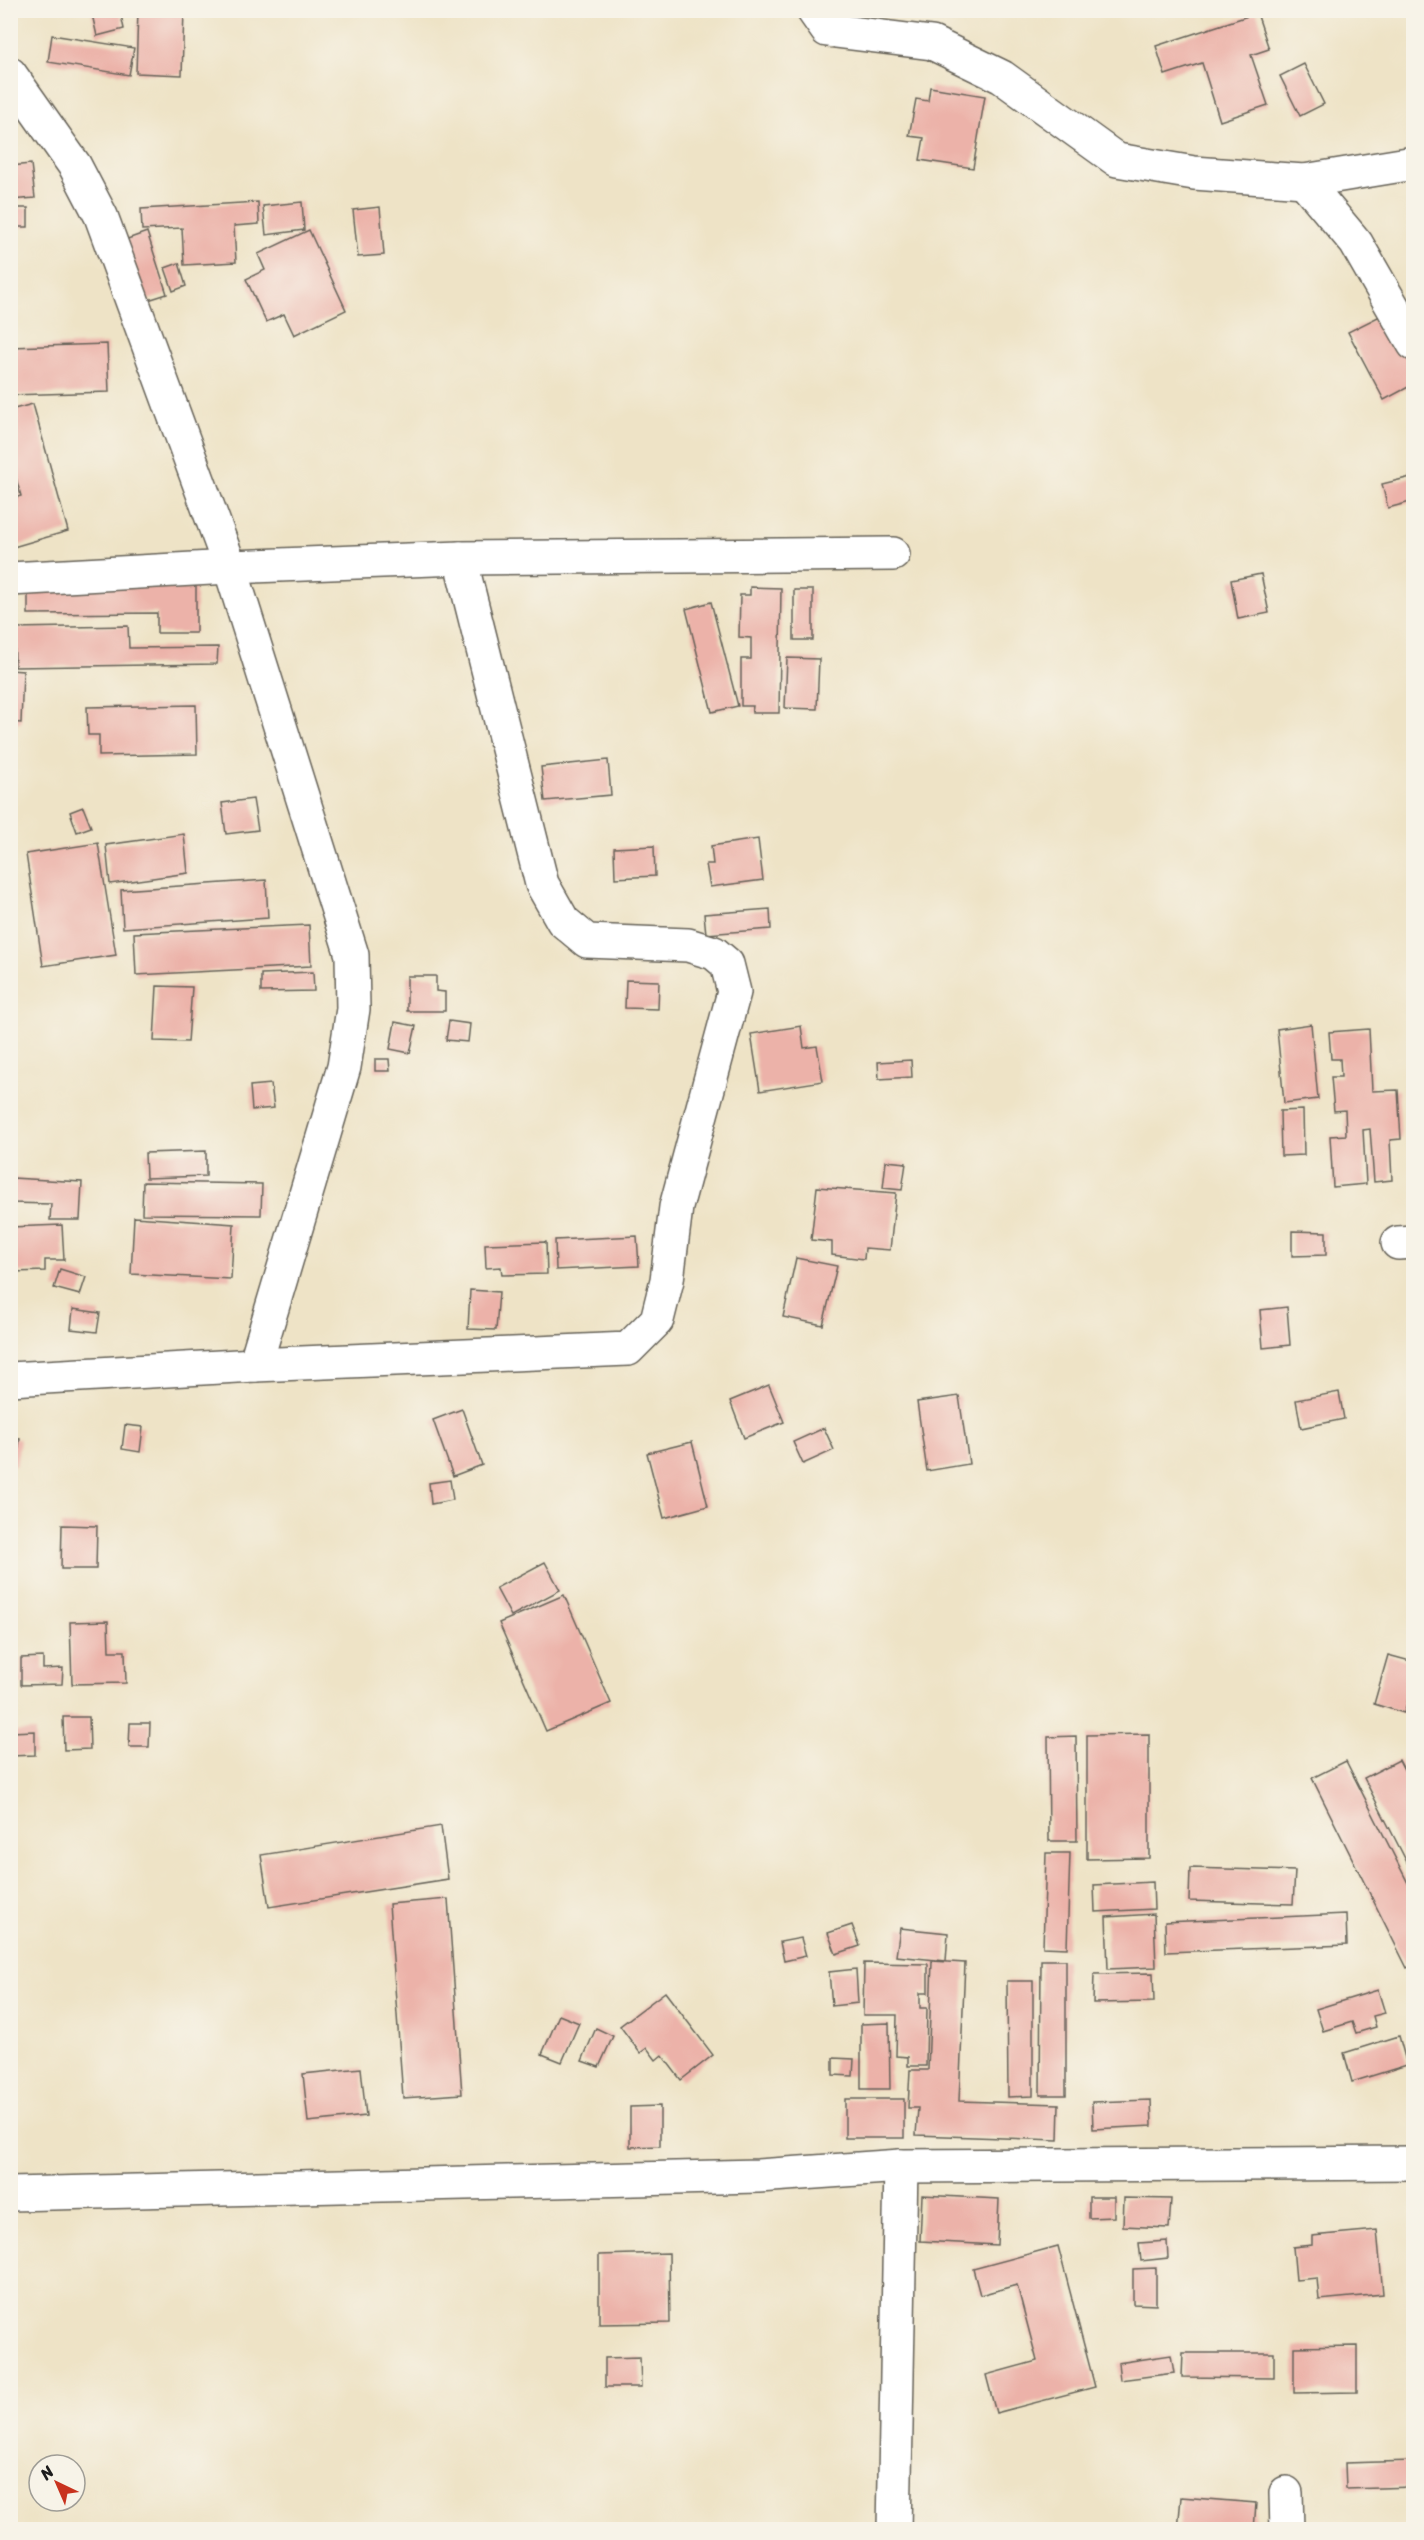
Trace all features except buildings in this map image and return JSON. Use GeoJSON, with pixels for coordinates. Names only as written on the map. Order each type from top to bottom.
{"type":"FeatureCollection","features":[{"type":"Feature","properties":{"kind":"street"},"geometry":{"type":"LineString","coordinates":[[813,10],[827,30],[932,43],[1002,77],[1117,160],[1194,173],[1304,181],[1413,163]]}},
{"type":"Feature","properties":{"kind":"street"},"geometry":{"type":"LineString","coordinates":[[10,74],[75,166],[101,216],[230,567],[352,955],[353,1009],[344,1067],[255,1365]]}},
{"type":"Feature","properties":{"kind":"street"},"geometry":{"type":"LineString","coordinates":[[1304,181],[1356,243],[1413,344]]}},
{"type":"Feature","properties":{"kind":"street"},"geometry":{"type":"LineString","coordinates":[[10,579],[460,558],[893,554]]}},
{"type":"Feature","properties":{"kind":"street"},"geometry":{"type":"LineString","coordinates":[[10,1379],[255,1365],[628,1349],[657,1320],[667,1280],[676,1208],[734,992],[727,964],[714,952],[688,945],[587,941],[562,921],[542,884],[460,558]]}},
{"type":"Feature","properties":{"kind":"street"},"geometry":{"type":"LineString","coordinates":[[10,2194],[758,2176],[901,2166],[1413,2163]]}},
{"type":"Feature","properties":{"kind":"street"},"geometry":{"type":"LineString","coordinates":[[894,2529],[901,2166]]}},
{"type":"Feature","properties":{"kind":"street"},"geometry":{"type":"LineString","coordinates":[[1286,2493],[1287,2529]]}}]}
